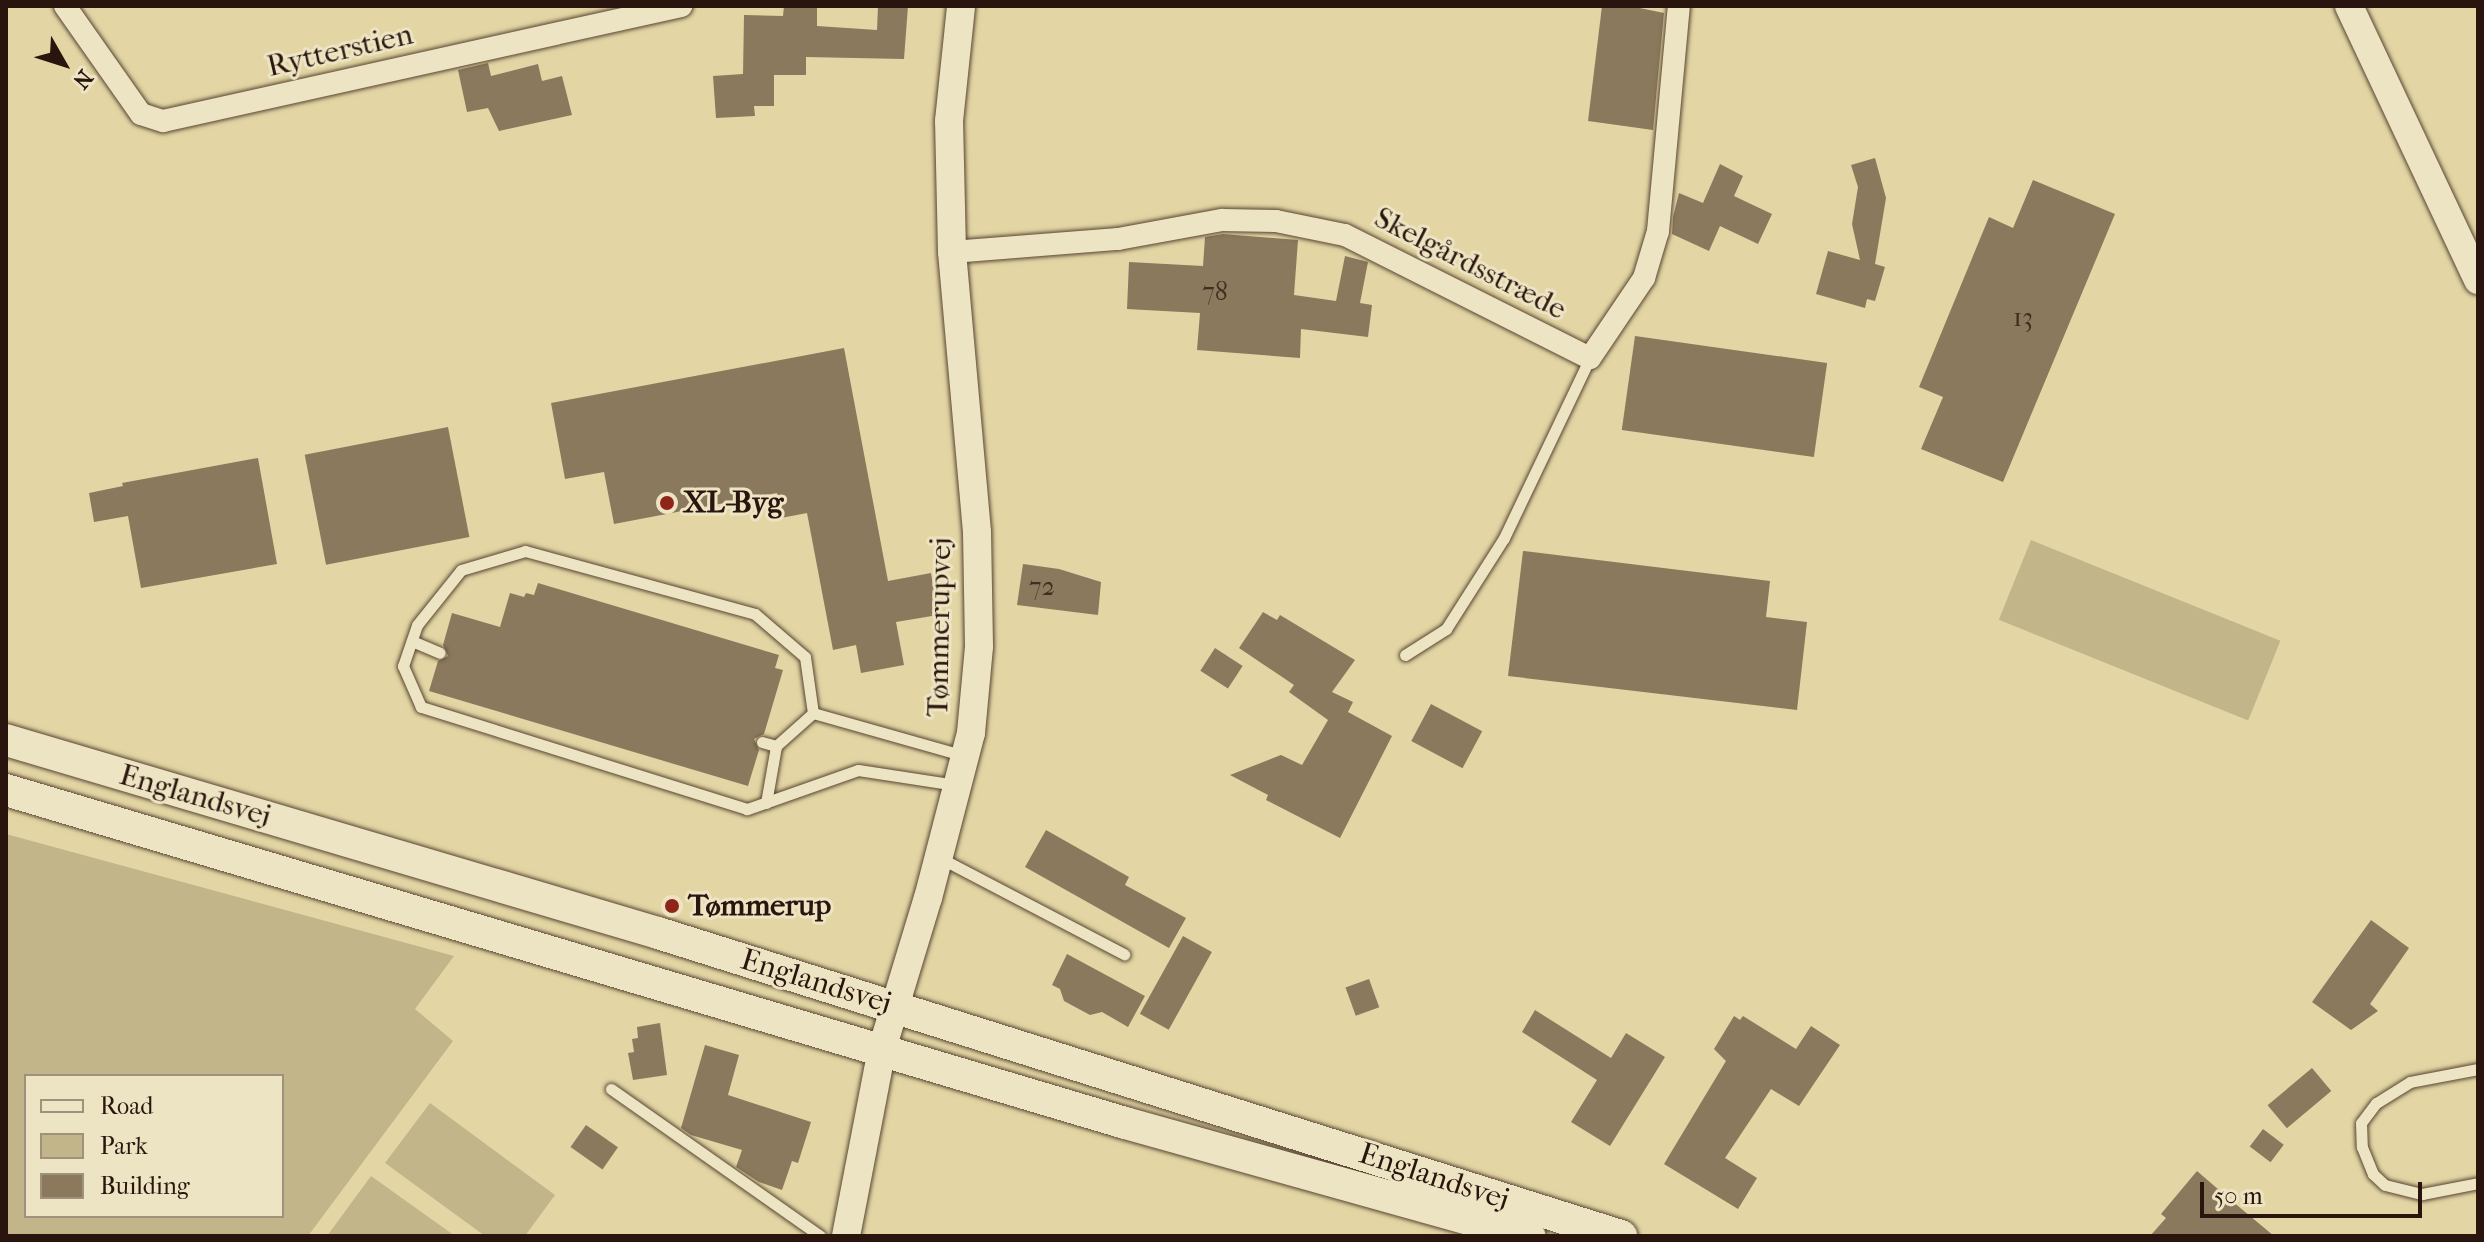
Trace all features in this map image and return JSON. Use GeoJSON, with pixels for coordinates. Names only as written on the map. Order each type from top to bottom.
{"type":"FeatureCollection","features":[{"type":"Feature","properties":{"kind":"main road","name":"Englandsvej"},"geometry":{"type":"LineString","coordinates":[[6,740],[895,1006],[1621,1236]]}},
{"type":"Feature","properties":{"kind":"main road","name":"Englandsvej"},"geometry":{"type":"LineString","coordinates":[[6,790],[1125,1123],[1530,1236]]}},
{"type":"Feature","properties":{"kind":"street","name":"Rytterstien"},"geometry":{"type":"LineString","coordinates":[[65,6],[141,114],[163,121],[681,6]]}},
{"type":"Feature","properties":{"kind":"street","name":"Tømmerupvej"},"geometry":{"type":"LineString","coordinates":[[846,1236],[882,1049],[939,857],[971,733],[979,646],[977,532],[952,252],[949,121],[961,6]]}},
{"type":"Feature","properties":{"kind":"street"},"geometry":{"type":"LineString","coordinates":[[1590,358],[1644,278],[1658,231],[1679,6]]}},
{"type":"Feature","properties":{"kind":"street"},"geometry":{"type":"LineString","coordinates":[[2349,6],[2478,280]]}},
{"type":"Feature","properties":{"kind":"street","name":"Skelgårdsstræde"},"geometry":{"type":"LineString","coordinates":[[952,252],[1118,239],[1222,220],[1276,221],[1345,235],[1590,358]]}},
{"type":"Feature","properties":{"kind":"lane"},"geometry":{"type":"LineString","coordinates":[[1405,655],[1446,629],[1504,538],[1590,358]]}},
{"type":"Feature","properties":{"kind":"lane"},"geometry":{"type":"LineString","coordinates":[[813,713],[805,657],[755,614],[525,551],[461,570],[417,625],[403,666],[421,707],[747,809],[858,770],[958,785]]}},
{"type":"Feature","properties":{"kind":"lane"},"geometry":{"type":"LineString","coordinates":[[412,641],[440,653]]}},
{"type":"Feature","properties":{"kind":"lane"},"geometry":{"type":"LineString","coordinates":[[813,713],[965,756]]}},
{"type":"Feature","properties":{"kind":"lane"},"geometry":{"type":"LineString","coordinates":[[766,803],[776,746],[813,713]]}},
{"type":"Feature","properties":{"kind":"lane"},"geometry":{"type":"LineString","coordinates":[[762,742],[776,746]]}},
{"type":"Feature","properties":{"kind":"lane"},"geometry":{"type":"LineString","coordinates":[[939,857],[1124,954]]}},
{"type":"Feature","properties":{"kind":"lane"},"geometry":{"type":"LineString","coordinates":[[2478,1069],[2410,1082],[2376,1103],[2361,1123],[2362,1147],[2373,1174],[2385,1185],[2422,1194],[2478,1183]]}},
{"type":"Feature","properties":{"kind":"lane"},"geometry":{"type":"LineString","coordinates":[[611,1089],[820,1236]]}},
{"type":"Feature","properties":{"kind":"green space"},"geometry":{"type":"Polygon","coordinates":[[[2031,540],[2280,641],[2248,721],[1999,620],[2031,540]]]}},
{"type":"Feature","properties":{"kind":"green space"},"geometry":{"type":"Polygon","coordinates":[[[6,834],[454,956],[415,1009],[453,1041],[308,1236],[6,1236],[6,834]]]}},
{"type":"Feature","properties":{"kind":"green space"},"geometry":{"type":"Polygon","coordinates":[[[430,1103],[555,1195],[525,1236],[485,1236],[385,1163],[430,1103]]]}},
{"type":"Feature","properties":{"kind":"green space"},"geometry":{"type":"Polygon","coordinates":[[[371,1176],[455,1236],[327,1236],[371,1176]]]}},
{"type":"Feature","properties":{"kind":"building"},"geometry":{"type":"Polygon","coordinates":[[[784,6],[817,6],[817,26],[877,30],[878,6],[908,6],[904,59],[806,57],[806,75],[774,75],[774,106],[754,106],[755,116],[716,118],[713,76],[743,74],[744,15],[783,16],[784,6]]]}},
{"type":"Feature","properties":{"kind":"building"},"geometry":{"type":"Polygon","coordinates":[[[1602,6],[1630,6],[1664,13],[1653,130],[1588,121],[1602,6]]]}},
{"type":"Feature","properties":{"kind":"building"},"geometry":{"type":"Polygon","coordinates":[[[488,63],[491,76],[538,64],[542,81],[562,76],[572,115],[499,131],[488,108],[467,112],[458,70],[488,63]]]}},
{"type":"Feature","properties":{"kind":"building"},"geometry":{"type":"Polygon","coordinates":[[[1875,158],[1886,198],[1875,264],[1885,267],[1875,301],[1867,299],[1865,308],[1816,294],[1828,251],[1860,260],[1852,224],[1858,187],[1851,165],[1875,158]]]}},
{"type":"Feature","properties":{"kind":"building"},"geometry":{"type":"Polygon","coordinates":[[[1720,164],[1743,176],[1734,196],[1772,214],[1758,244],[1720,226],[1709,251],[1672,234],[1679,193],[1703,203],[1720,164]]]}},
{"type":"Feature","properties":{"kind":"building"},"geometry":{"type":"Polygon","coordinates":[[[2033,180],[2115,214],[2003,482],[1921,449],[1943,397],[1919,387],[1989,217],[2013,228],[2033,180]]]}},
{"type":"Feature","properties":{"kind":"building"},"geometry":{"type":"Polygon","coordinates":[[[1223,234],[1298,240],[1294,295],[1336,301],[1345,256],[1368,262],[1360,303],[1372,305],[1368,337],[1301,329],[1300,358],[1197,350],[1200,313],[1127,309],[1129,262],[1203,266],[1205,237],[1223,234]]]}},
{"type":"Feature","properties":{"kind":"building"},"geometry":{"type":"Polygon","coordinates":[[[1635,336],[1827,363],[1814,457],[1622,430],[1635,336]]]}},
{"type":"Feature","properties":{"kind":"building","name":"XL-Byg"},"geometry":{"type":"Polygon","coordinates":[[[844,348],[888,581],[931,573],[938,615],[896,622],[904,665],[861,673],[856,645],[833,650],[807,513],[781,518],[777,493],[614,524],[604,472],[565,479],[551,403],[844,348]]]}},
{"type":"Feature","properties":{"kind":"building"},"geometry":{"type":"Polygon","coordinates":[[[448,427],[469,537],[326,565],[305,455],[448,427]]]}},
{"type":"Feature","properties":{"kind":"building"},"geometry":{"type":"Polygon","coordinates":[[[258,458],[277,564],[141,588],[128,516],[94,522],[89,493],[123,486],[122,483],[258,458]]]}},
{"type":"Feature","properties":{"kind":"building"},"geometry":{"type":"Polygon","coordinates":[[[1523,551],[1770,581],[1766,617],[1807,622],[1797,710],[1508,676],[1523,551]]]}},
{"type":"Feature","properties":{"kind":"building"},"geometry":{"type":"Polygon","coordinates":[[[1023,564],[1059,569],[1101,582],[1098,615],[1017,605],[1023,564]]]}},
{"type":"Feature","properties":{"kind":"building"},"geometry":{"type":"Polygon","coordinates":[[[538,583],[779,655],[775,668],[783,670],[764,734],[754,739],[759,750],[748,786],[429,691],[438,661],[448,656],[443,645],[452,613],[500,627],[510,593],[524,597],[526,593],[534,595],[538,583]]]}},
{"type":"Feature","properties":{"kind":"building"},"geometry":{"type":"Polygon","coordinates":[[[1263,612],[1277,620],[1280,615],[1355,660],[1332,692],[1353,702],[1348,712],[1392,736],[1340,838],[1266,800],[1268,795],[1230,775],[1281,755],[1302,765],[1328,720],[1289,692],[1294,685],[1239,648],[1263,612]]]}},
{"type":"Feature","properties":{"kind":"building"},"geometry":{"type":"Polygon","coordinates":[[[1215,648],[1243,666],[1228,689],[1200,671],[1215,648]]]}},
{"type":"Feature","properties":{"kind":"building"},"geometry":{"type":"Polygon","coordinates":[[[1431,704],[1482,731],[1462,768],[1411,741],[1431,704]]]}},
{"type":"Feature","properties":{"kind":"building"},"geometry":{"type":"Polygon","coordinates":[[[1046,830],[1129,877],[1125,885],[1186,918],[1169,948],[1025,867],[1046,830]]]}},
{"type":"Feature","properties":{"kind":"building"},"geometry":{"type":"Polygon","coordinates":[[[2371,920],[2409,948],[2370,1004],[2378,1011],[2351,1030],[2312,1002],[2371,920]]]}},
{"type":"Feature","properties":{"kind":"building"},"geometry":{"type":"Polygon","coordinates":[[[1183,936],[1212,952],[1169,1030],[1140,1014],[1183,936]]]}},
{"type":"Feature","properties":{"kind":"building"},"geometry":{"type":"Polygon","coordinates":[[[1067,954],[1145,996],[1128,1027],[1102,1012],[1090,1015],[1064,1001],[1060,989],[1052,985],[1067,954]]]}},
{"type":"Feature","properties":{"kind":"building"},"geometry":{"type":"Polygon","coordinates":[[[1369,979],[1379,1007],[1356,1016],[1346,988],[1369,979]]]}},
{"type":"Feature","properties":{"kind":"building"},"geometry":{"type":"Polygon","coordinates":[[[1535,1010],[1611,1058],[1626,1033],[1665,1057],[1610,1146],[1571,1122],[1597,1080],[1522,1032],[1535,1010]]]}},
{"type":"Feature","properties":{"kind":"building"},"geometry":{"type":"Polygon","coordinates":[[[1734,1016],[1740,1020],[1743,1016],[1796,1049],[1811,1026],[1840,1045],[1799,1106],[1771,1089],[1725,1158],[1757,1178],[1738,1209],[1664,1164],[1726,1061],[1714,1049],[1734,1016]]]}},
{"type":"Feature","properties":{"kind":"building"},"geometry":{"type":"Polygon","coordinates":[[[660,1023],[667,1075],[633,1080],[628,1053],[634,1052],[632,1039],[638,1038],[637,1027],[660,1023]]]}},
{"type":"Feature","properties":{"kind":"building"},"geometry":{"type":"Polygon","coordinates":[[[705,1045],[739,1055],[728,1095],[811,1122],[798,1163],[792,1161],[782,1190],[759,1182],[736,1167],[742,1150],[691,1135],[681,1128],[705,1045]]]}},
{"type":"Feature","properties":{"kind":"building"},"geometry":{"type":"Polygon","coordinates":[[[2312,1068],[2331,1091],[2287,1128],[2268,1105],[2312,1068]]]}},
{"type":"Feature","properties":{"kind":"building"},"geometry":{"type":"Polygon","coordinates":[[[586,1125],[618,1147],[602,1169],[571,1147],[586,1125]]]}},
{"type":"Feature","properties":{"kind":"building"},"geometry":{"type":"Polygon","coordinates":[[[2263,1129],[2284,1145],[2271,1162],[2250,1147],[2263,1129]]]}},
{"type":"Feature","properties":{"kind":"building"},"geometry":{"type":"Polygon","coordinates":[[[2197,1171],[2274,1236],[2150,1236],[2166,1218],[2161,1214],[2197,1171]]]}},
{"type":"Feature","properties":{"kind":"place","name":"XL-Byg"},"geometry":{"type":"Point","coordinates":[667,503]}},
{"type":"Feature","properties":{"kind":"place","name":"Tømmerup"},"geometry":{"type":"Point","coordinates":[672,906]}}]}
